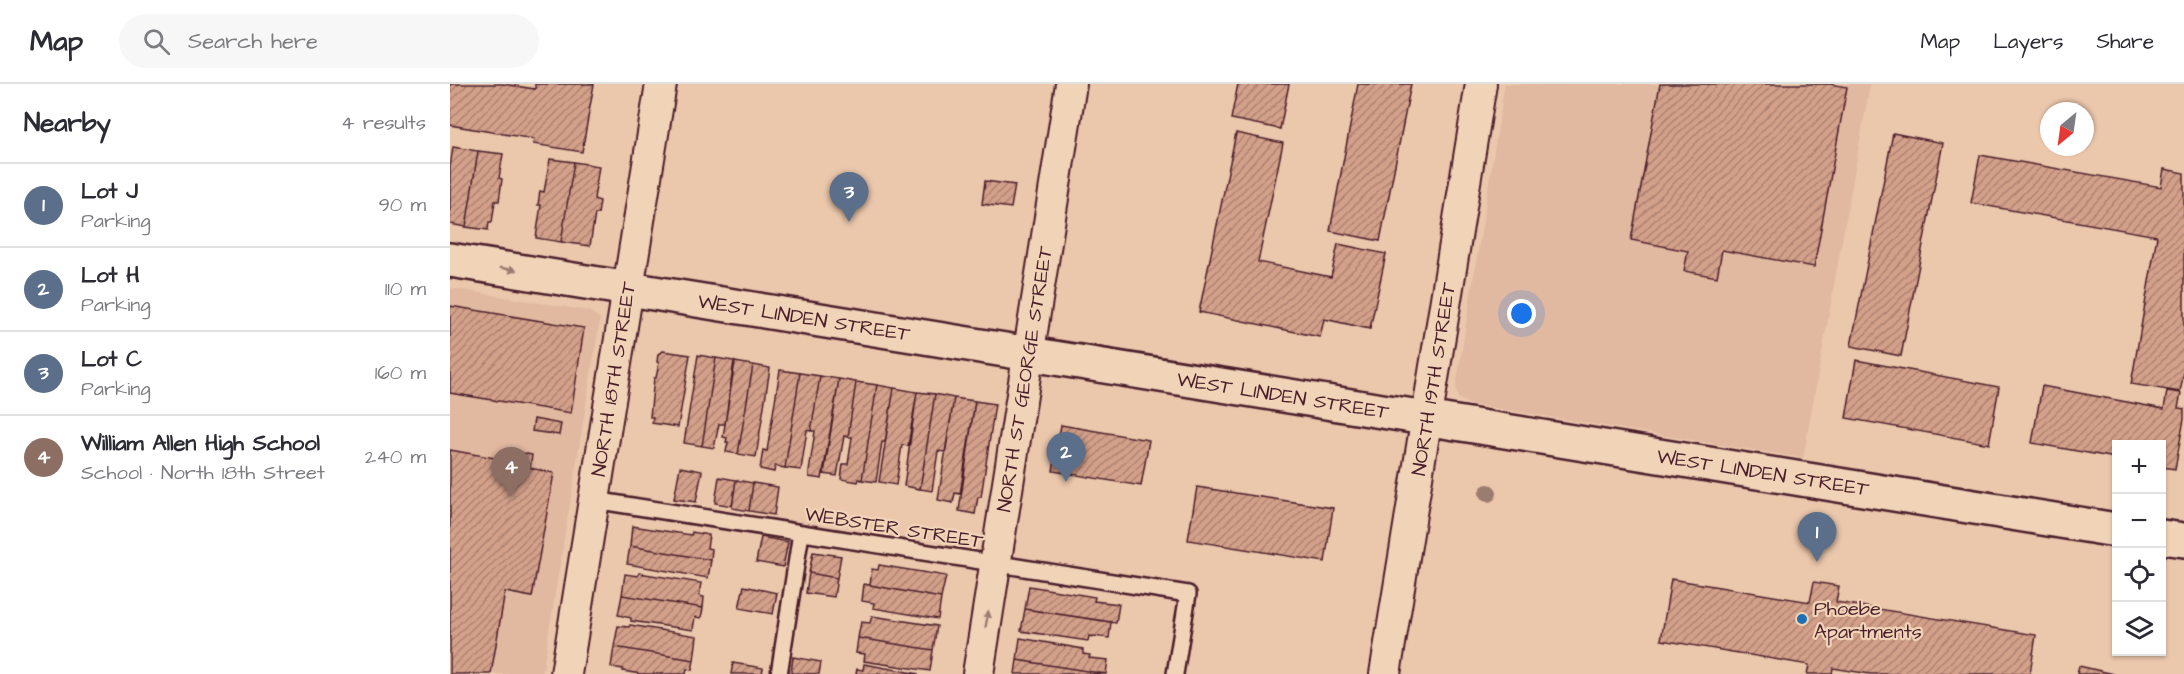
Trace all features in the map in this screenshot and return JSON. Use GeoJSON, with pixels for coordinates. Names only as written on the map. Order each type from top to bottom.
{"type":"FeatureCollection","features":[{"type":"Feature","properties":{"kind":"street","name":"NORTH 18TH STREET"},"geometry":{"type":"LineString","coordinates":[[566,674],[661,84]]}},
{"type":"Feature","properties":{"kind":"street","name":"NORTH ST GEORGE STREET"},"geometry":{"type":"LineString","coordinates":[[978,674],[1071,84]]}},
{"type":"Feature","properties":{"kind":"street","name":"NORTH 19TH STREET"},"geometry":{"type":"LineString","coordinates":[[1385,674],[1481,84]]}},
{"type":"Feature","properties":{"kind":"street","name":"WEST LINDEN STREET"},"geometry":{"type":"LineString","coordinates":[[450,260],[2112,529]]}},
{"type":"Feature","properties":{"kind":"street"},"geometry":{"type":"LineString","coordinates":[[2166,538],[2184,540]]}},
{"type":"Feature","properties":{"kind":"lane","name":"WEBSTER STREET"},"geometry":{"type":"LineString","coordinates":[[594,500],[1188,594],[1175,674]]}},
{"type":"Feature","properties":{"kind":"lane"},"geometry":{"type":"LineString","coordinates":[[779,674],[801,533]]}},
{"type":"Feature","properties":{"kind":"shaded area"},"geometry":{"type":"Polygon","coordinates":[[[1505,84],[1870,84],[1803,458],[1469,404],[1458,398],[1456,387],[1505,84]]]}},
{"type":"Feature","properties":{"kind":"shaded area"},"geometry":{"type":"Polygon","coordinates":[[[450,288],[589,311],[600,319],[542,674],[450,674],[450,288]]]}},
{"type":"Feature","properties":{"kind":"building"},"geometry":{"type":"Polygon","coordinates":[[[450,84],[503,84],[535,89],[535,84],[594,84],[582,152],[533,144],[534,139],[450,125],[450,84]]]}},
{"type":"Feature","properties":{"kind":"building"},"geometry":{"type":"Polygon","coordinates":[[[1238,84],[1289,84],[1280,129],[1231,119],[1238,84]]]}},
{"type":"Feature","properties":{"kind":"building"},"geometry":{"type":"Polygon","coordinates":[[[1358,84],[1411,84],[1380,241],[1330,231],[1358,84]]]}},
{"type":"Feature","properties":{"kind":"building"},"geometry":{"type":"Polygon","coordinates":[[[1660,84],[1830,84],[1847,87],[1814,267],[1722,250],[1717,277],[1684,271],[1688,251],[1631,240],[1660,84]]]}},
{"type":"Feature","properties":{"kind":"building"},"geometry":{"type":"Polygon","coordinates":[[[1236,133],[1283,143],[1258,262],[1331,277],[1338,244],[1386,254],[1370,329],[1324,319],[1320,337],[1199,312],[1236,133]]]}},
{"type":"Feature","properties":{"kind":"building"},"geometry":{"type":"Polygon","coordinates":[[[1893,133],[1943,143],[1901,356],[1851,346],[1893,133]]]}},
{"type":"Feature","properties":{"kind":"building"},"geometry":{"type":"Polygon","coordinates":[[[453,147],[478,151],[466,227],[450,224],[450,167],[453,147]]]}},
{"type":"Feature","properties":{"kind":"building"},"geometry":{"type":"Polygon","coordinates":[[[478,151],[503,154],[499,178],[502,179],[499,201],[495,201],[492,222],[489,222],[488,230],[466,227],[478,151]]]}},
{"type":"Feature","properties":{"kind":"building"},"geometry":{"type":"Polygon","coordinates":[[[1980,155],[2161,187],[2164,169],[2184,173],[2184,372],[2180,392],[2131,384],[2157,236],[1971,203],[1980,155]]]}},
{"type":"Feature","properties":{"kind":"building"},"geometry":{"type":"Polygon","coordinates":[[[550,159],[574,162],[561,242],[536,238],[541,205],[538,205],[540,191],[544,192],[550,159]]]}},
{"type":"Feature","properties":{"kind":"building"},"geometry":{"type":"Polygon","coordinates":[[[574,162],[599,166],[594,199],[600,201],[598,214],[595,214],[590,246],[561,242],[574,162]]]}},
{"type":"Feature","properties":{"kind":"building"},"geometry":{"type":"Polygon","coordinates":[[[985,181],[1015,185],[1011,208],[982,204],[985,181]]]}},
{"type":"Feature","properties":{"kind":"building"},"geometry":{"type":"Polygon","coordinates":[[[450,306],[584,328],[571,413],[450,393],[450,306]]]}},
{"type":"Feature","properties":{"kind":"building"},"geometry":{"type":"Polygon","coordinates":[[[663,351],[690,355],[678,427],[652,423],[653,417],[650,417],[654,378],[656,378],[659,363],[657,362],[658,354],[663,351]]]}},
{"type":"Feature","properties":{"kind":"building"},"geometry":{"type":"Polygon","coordinates":[[[698,355],[716,358],[702,446],[684,443],[698,355]]]}},
{"type":"Feature","properties":{"kind":"building"},"geometry":{"type":"Polygon","coordinates":[[[716,358],[734,361],[725,424],[719,424],[714,448],[702,446],[716,358]]]}},
{"type":"Feature","properties":{"kind":"building"},"geometry":{"type":"Polygon","coordinates":[[[1856,360],[1999,387],[1989,444],[1846,418],[1856,360]]]}},
{"type":"Feature","properties":{"kind":"building"},"geometry":{"type":"Polygon","coordinates":[[[735,362],[753,365],[738,454],[726,452],[728,442],[726,442],[727,438],[723,437],[735,362]]]}},
{"type":"Feature","properties":{"kind":"building"},"geometry":{"type":"Polygon","coordinates":[[[753,365],[770,368],[756,457],[738,454],[753,365]]]}},
{"type":"Feature","properties":{"kind":"building"},"geometry":{"type":"Polygon","coordinates":[[[780,370],[800,373],[785,468],[775,466],[774,472],[760,469],[763,450],[767,451],[780,370]]]}},
{"type":"Feature","properties":{"kind":"building"},"geometry":{"type":"Polygon","coordinates":[[[800,373],[820,376],[811,431],[807,430],[801,470],[785,468],[800,373]]]}},
{"type":"Feature","properties":{"kind":"building"},"geometry":{"type":"Polygon","coordinates":[[[820,376],[839,379],[822,479],[809,477],[815,431],[811,431],[820,376]]]}},
{"type":"Feature","properties":{"kind":"building"},"geometry":{"type":"Polygon","coordinates":[[[839,379],[856,382],[848,437],[844,436],[837,476],[824,474],[839,379]]]}},
{"type":"Feature","properties":{"kind":"building"},"geometry":{"type":"Polygon","coordinates":[[[856,382],[877,385],[862,480],[859,479],[858,482],[841,479],[843,464],[848,464],[852,437],[848,437],[856,382]]]}},
{"type":"Feature","properties":{"kind":"building"},"geometry":{"type":"Polygon","coordinates":[[[877,385],[894,388],[876,482],[862,480],[877,385]]]}},
{"type":"Feature","properties":{"kind":"building"},"geometry":{"type":"Polygon","coordinates":[[[2042,386],[2164,409],[2167,391],[2181,393],[2178,408],[2184,409],[2184,419],[2175,469],[2166,468],[2166,440],[2112,440],[2112,457],[2032,443],[2042,386]]]}},
{"type":"Feature","properties":{"kind":"building"},"geometry":{"type":"Polygon","coordinates":[[[894,388],[917,392],[908,446],[902,445],[896,485],[879,482],[894,388]]]}},
{"type":"Feature","properties":{"kind":"building"},"geometry":{"type":"Polygon","coordinates":[[[917,392],[935,394],[920,489],[904,486],[917,392]]]}},
{"type":"Feature","properties":{"kind":"building"},"geometry":{"type":"Polygon","coordinates":[[[935,394],[954,398],[945,452],[938,451],[932,491],[920,489],[935,394]]]}},
{"type":"Feature","properties":{"kind":"building"},"geometry":{"type":"Polygon","coordinates":[[[954,398],[975,401],[960,494],[955,493],[953,503],[938,500],[954,398]]]}},
{"type":"Feature","properties":{"kind":"building"},"geometry":{"type":"Polygon","coordinates":[[[975,401],[995,404],[981,497],[978,497],[975,514],[959,511],[975,401]]]}},
{"type":"Feature","properties":{"kind":"building"},"geometry":{"type":"Polygon","coordinates":[[[534,419],[561,424],[559,435],[532,431],[534,419]]]}},
{"type":"Feature","properties":{"kind":"building"},"geometry":{"type":"Polygon","coordinates":[[[1061,425],[1149,440],[1141,486],[1053,471],[1061,425]]]}},
{"type":"Feature","properties":{"kind":"building"},"geometry":{"type":"Polygon","coordinates":[[[450,450],[506,460],[508,450],[532,455],[530,468],[554,473],[532,597],[505,592],[491,674],[450,674],[450,450]]]}},
{"type":"Feature","properties":{"kind":"building"},"geometry":{"type":"Polygon","coordinates":[[[680,467],[702,471],[696,502],[674,499],[680,467]]]}},
{"type":"Feature","properties":{"kind":"building"},"geometry":{"type":"Polygon","coordinates":[[[719,477],[736,480],[732,506],[715,503],[719,477]]]}},
{"type":"Feature","properties":{"kind":"building"},"geometry":{"type":"Polygon","coordinates":[[[736,480],[753,483],[749,511],[732,508],[736,480]]]}},
{"type":"Feature","properties":{"kind":"building"},"geometry":{"type":"Polygon","coordinates":[[[753,483],[778,487],[774,515],[749,511],[753,483]]]}},
{"type":"Feature","properties":{"kind":"building"},"geometry":{"type":"Polygon","coordinates":[[[1197,487],[1333,508],[1325,562],[1188,540],[1197,487]]]}},
{"type":"Feature","properties":{"kind":"building"},"geometry":{"type":"Polygon","coordinates":[[[632,526],[691,535],[692,532],[709,535],[707,548],[712,549],[711,560],[630,546],[632,526]]]}},
{"type":"Feature","properties":{"kind":"building"},"geometry":{"type":"Polygon","coordinates":[[[761,537],[788,542],[783,567],[756,562],[761,537]]]}},
{"type":"Feature","properties":{"kind":"building"},"geometry":{"type":"Polygon","coordinates":[[[630,546],[711,560],[708,578],[627,564],[630,546]]]}},
{"type":"Feature","properties":{"kind":"building"},"geometry":{"type":"Polygon","coordinates":[[[813,552],[841,556],[837,578],[809,573],[813,552]]]}},
{"type":"Feature","properties":{"kind":"building"},"geometry":{"type":"Polygon","coordinates":[[[879,565],[946,576],[941,598],[870,585],[872,569],[878,570],[879,565]]]}},
{"type":"Feature","properties":{"kind":"building"},"geometry":{"type":"Polygon","coordinates":[[[639,573],[701,583],[699,596],[704,597],[703,608],[622,595],[625,574],[638,576],[639,573]]]}},
{"type":"Feature","properties":{"kind":"building"},"geometry":{"type":"Polygon","coordinates":[[[809,573],[837,578],[834,597],[806,593],[809,573]]]}},
{"type":"Feature","properties":{"kind":"building","name":"Phoebe Apartments"},"geometry":{"type":"Polygon","coordinates":[[[1671,579],[1810,602],[1814,582],[1839,586],[1836,602],[2036,635],[2030,674],[1870,674],[1833,668],[1832,674],[1807,674],[1809,665],[1661,640],[1671,579]]]}},
{"type":"Feature","properties":{"kind":"building"},"geometry":{"type":"Polygon","coordinates":[[[864,584],[941,598],[938,619],[873,608],[874,603],[862,601],[864,584]]]}},
{"type":"Feature","properties":{"kind":"building"},"geometry":{"type":"Polygon","coordinates":[[[744,586],[777,593],[773,614],[739,608],[744,586]]]}},
{"type":"Feature","properties":{"kind":"building"},"geometry":{"type":"Polygon","coordinates":[[[1029,586],[1095,597],[1094,601],[1119,604],[1116,623],[1025,609],[1029,586]]]}},
{"type":"Feature","properties":{"kind":"building"},"geometry":{"type":"Polygon","coordinates":[[[622,595],[703,608],[701,618],[695,617],[693,630],[631,621],[631,618],[618,615],[622,595]]]}},
{"type":"Feature","properties":{"kind":"building"},"geometry":{"type":"Polygon","coordinates":[[[1025,609],[1111,622],[1109,638],[1089,636],[1088,641],[1021,631],[1025,609]]]}},
{"type":"Feature","properties":{"kind":"building"},"geometry":{"type":"Polygon","coordinates":[[[872,616],[937,626],[933,650],[858,638],[861,622],[870,623],[872,616]]]}},
{"type":"Feature","properties":{"kind":"building"},"geometry":{"type":"Polygon","coordinates":[[[630,625],[697,636],[694,660],[614,647],[618,626],[629,627],[630,625]]]}},
{"type":"Feature","properties":{"kind":"building"},"geometry":{"type":"Polygon","coordinates":[[[858,638],[933,650],[930,671],[864,661],[865,654],[856,653],[858,638]]]}},
{"type":"Feature","properties":{"kind":"building"},"geometry":{"type":"Polygon","coordinates":[[[1020,638],[1083,649],[1083,654],[1090,655],[1089,658],[1108,660],[1106,674],[1017,660],[1020,638]]]}},
{"type":"Feature","properties":{"kind":"building"},"geometry":{"type":"Polygon","coordinates":[[[614,647],[694,660],[692,670],[687,669],[686,674],[641,674],[623,671],[623,669],[611,667],[614,647]]]}},
{"type":"Feature","properties":{"kind":"building"},"geometry":{"type":"Polygon","coordinates":[[[793,657],[821,662],[819,674],[791,673],[793,657]]]}},
{"type":"Feature","properties":{"kind":"building"},"geometry":{"type":"Polygon","coordinates":[[[1017,660],[1106,674],[1015,674],[1017,660]]]}},
{"type":"Feature","properties":{"kind":"building"},"geometry":{"type":"Polygon","coordinates":[[[733,663],[763,668],[762,674],[731,674],[733,663]]]}},
{"type":"Feature","properties":{"kind":"building"},"geometry":{"type":"Polygon","coordinates":[[[864,664],[919,674],[856,674],[857,669],[863,670],[864,664]]]}},
{"type":"Feature","properties":{"kind":"building"},"geometry":{"type":"Polygon","coordinates":[[[2079,666],[2114,674],[2077,674],[2079,666]]]}},
{"type":"Feature","properties":{"kind":"place","name":"Lot C"},"geometry":{"type":"Point","coordinates":[849,222]}},
{"type":"Feature","properties":{"kind":"place","name":"Lot H"},"geometry":{"type":"Point","coordinates":[1066,482]}},
{"type":"Feature","properties":{"kind":"place","name":"William Allen High School"},"geometry":{"type":"Point","coordinates":[511,497]}},
{"type":"Feature","properties":{"kind":"place","name":"Lot J"},"geometry":{"type":"Point","coordinates":[1817,562]}},
{"type":"Feature","properties":{"kind":"place","name":"Phoebe Apartments"},"geometry":{"type":"Point","coordinates":[1802,619]}}]}
